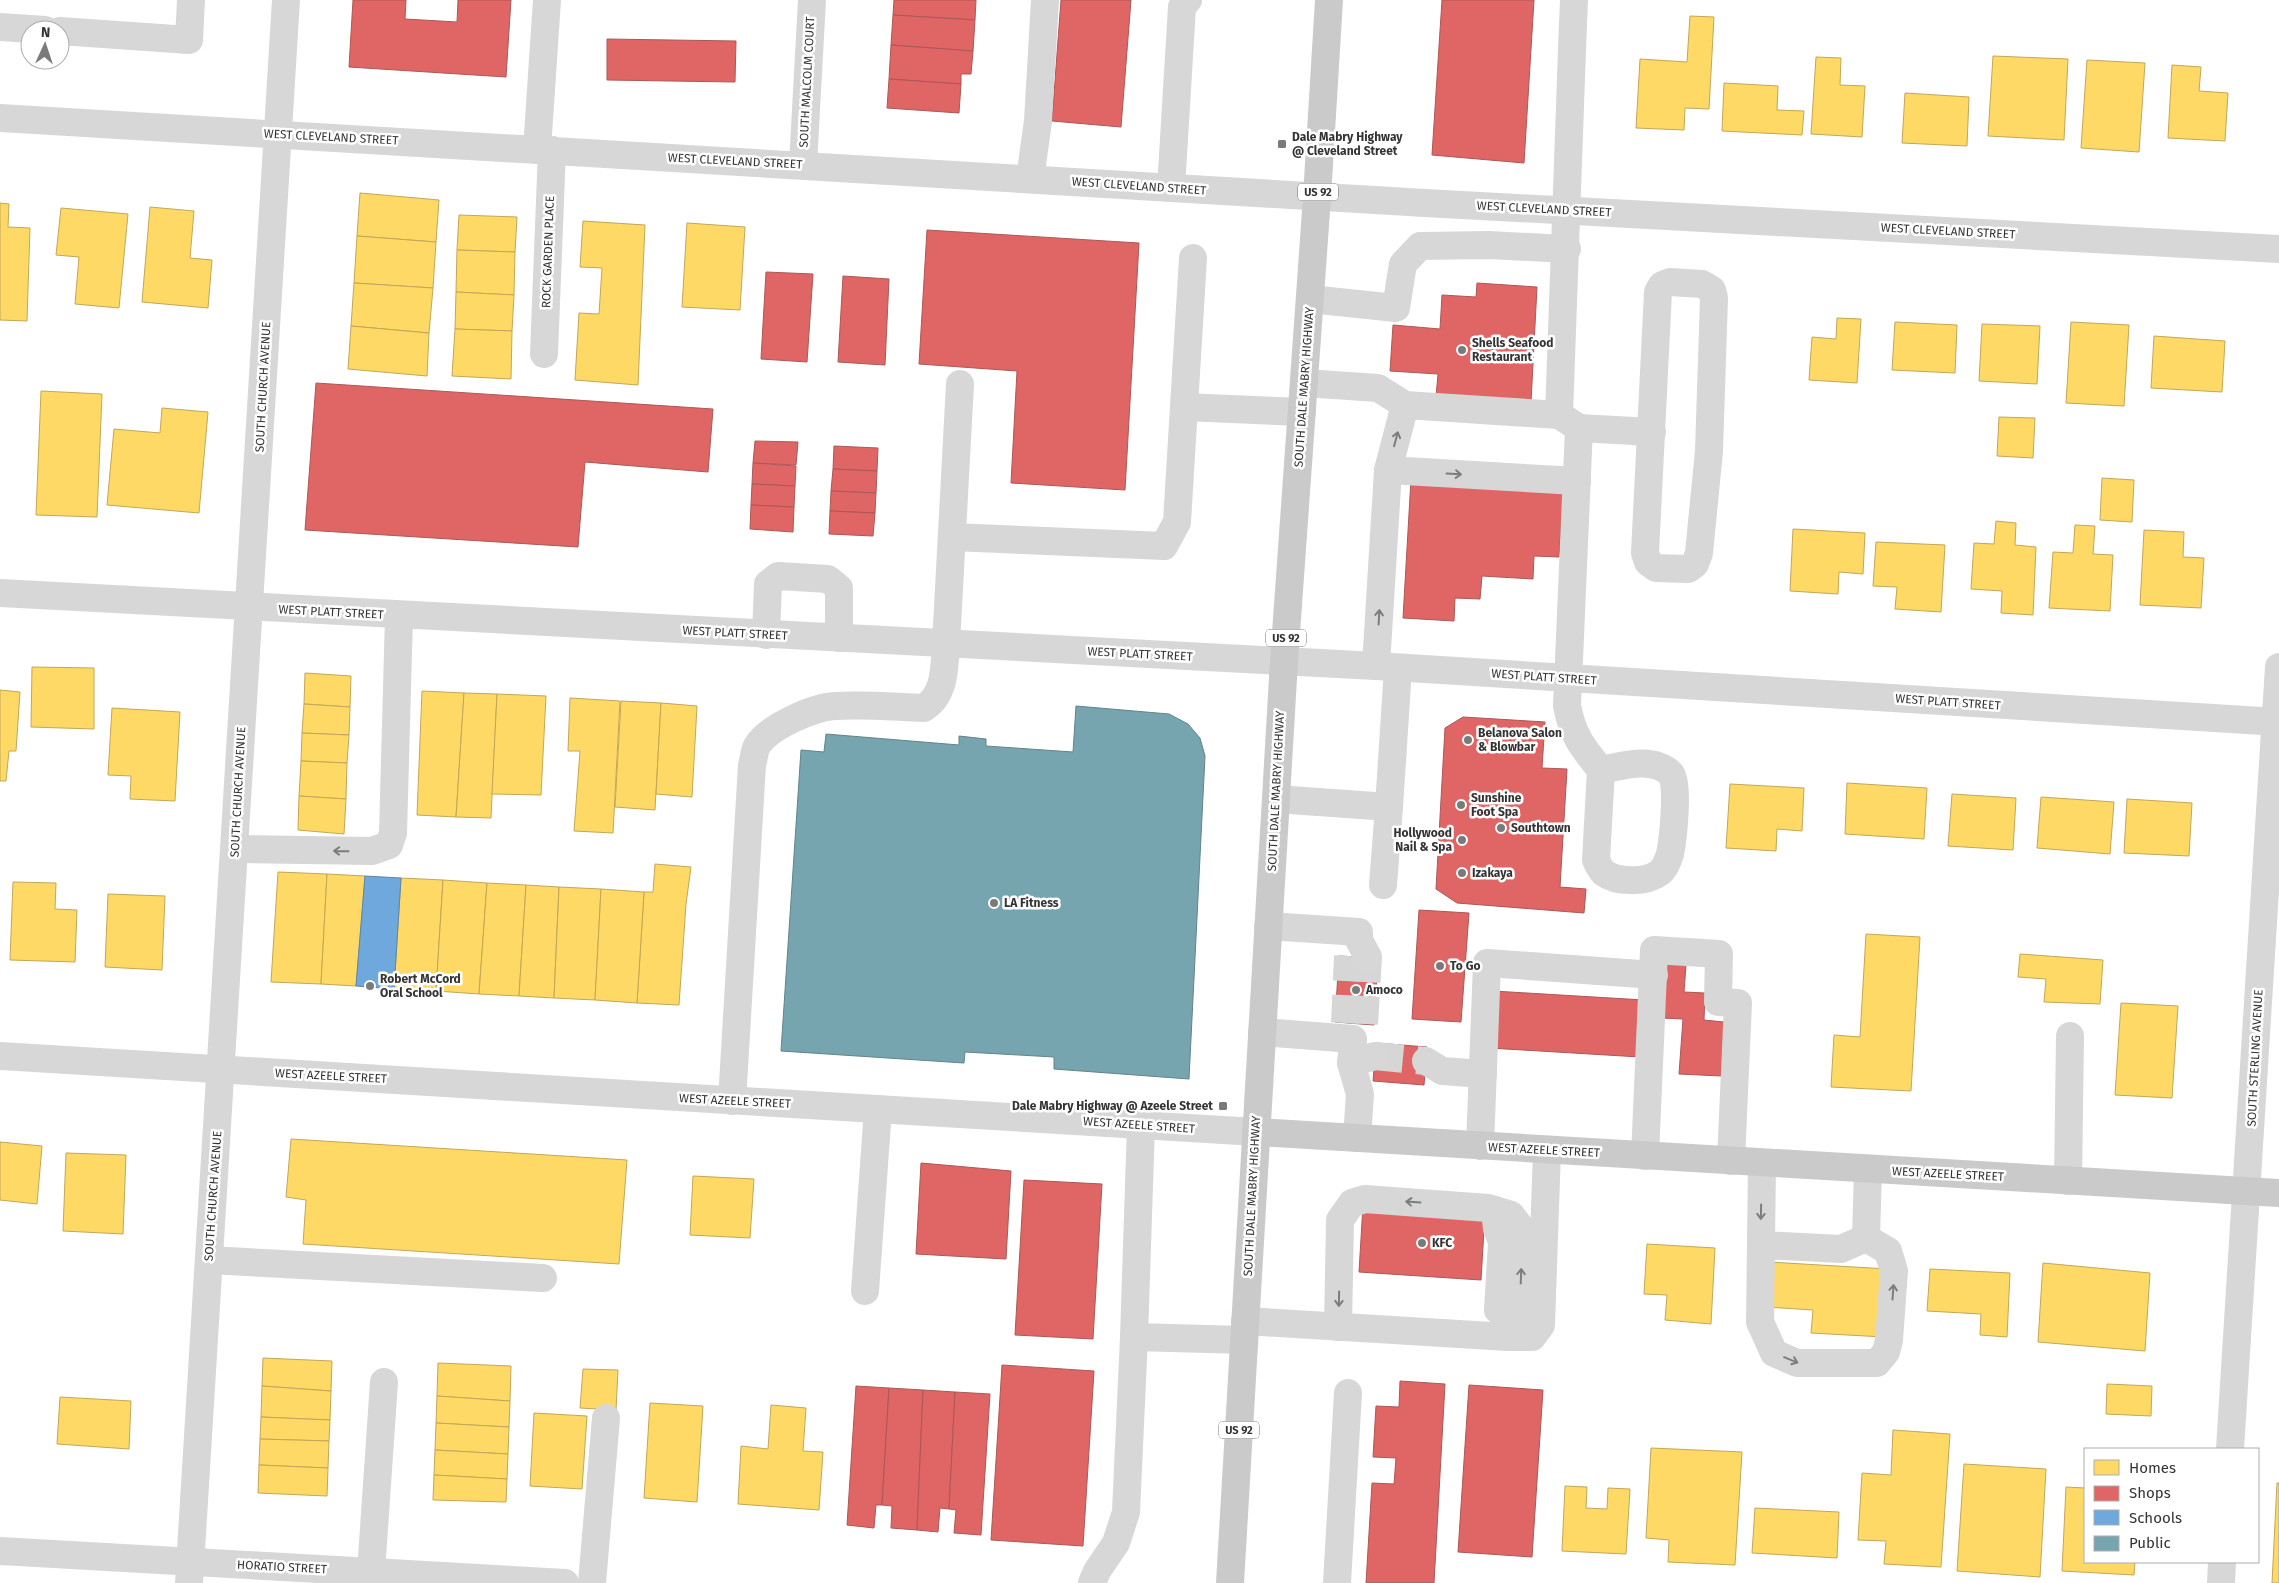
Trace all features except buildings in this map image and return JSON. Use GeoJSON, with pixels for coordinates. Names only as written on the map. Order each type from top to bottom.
{"type":"FeatureCollection","features":[{"type":"Feature","properties":{"kind":"main road","name":"SOUTH DALE MABRY HIGHWAY"},"geometry":{"type":"LineString","coordinates":[[1230,1583],[1284,661],[1329,0]]}},
{"type":"Feature","properties":{"kind":"main road","name":"WEST AZEELE STREET"},"geometry":{"type":"LineString","coordinates":[[1256,1132],[2279,1193]]}},
{"type":"Feature","properties":{"kind":"street"},"geometry":{"type":"LineString","coordinates":[[70,32],[189,40],[191,0]]}},
{"type":"Feature","properties":{"kind":"street","name":"SOUTH CHURCH AVENUE"},"geometry":{"type":"LineString","coordinates":[[189,1573],[222,1070],[286,0]]}},
{"type":"Feature","properties":{"kind":"street","name":"ROCK GARDEN PLACE"},"geometry":{"type":"LineString","coordinates":[[544,354],[547,0]]}},
{"type":"Feature","properties":{"kind":"street","name":"SOUTH MALCOLM COURT"},"geometry":{"type":"LineString","coordinates":[[803,165],[812,0]]}},
{"type":"Feature","properties":{"kind":"street"},"geometry":{"type":"LineString","coordinates":[[1030,179],[1038,121],[1045,0]]}},
{"type":"Feature","properties":{"kind":"street"},"geometry":{"type":"LineString","coordinates":[[1171,188],[1182,7],[1188,0]]}},
{"type":"Feature","properties":{"kind":"street"},"geometry":{"type":"LineString","coordinates":[[1574,0],[1568,140],[1566,249],[1569,421],[1577,481],[1568,706],[1571,728],[1580,744],[1601,770]]}},
{"type":"Feature","properties":{"kind":"street"},"geometry":{"type":"LineString","coordinates":[[0,27],[20,28]]}},
{"type":"Feature","properties":{"kind":"street","name":"WEST CLEVELAND STREET"},"geometry":{"type":"LineString","coordinates":[[0,118],[1317,197],[2279,249]]}},
{"type":"Feature","properties":{"kind":"street"},"geometry":{"type":"LineString","coordinates":[[1310,299],[1396,308],[1403,264],[1420,246],[1424,203]]}},
{"type":"Feature","properties":{"kind":"street"},"geometry":{"type":"LineString","coordinates":[[1489,206],[1489,245]]}},
{"type":"Feature","properties":{"kind":"street"},"geometry":{"type":"LineString","coordinates":[[1420,246],[1489,245],[1566,249]]}},
{"type":"Feature","properties":{"kind":"street"},"geometry":{"type":"LineString","coordinates":[[952,537],[1164,546],[1177,522],[1193,258]]}},
{"type":"Feature","properties":{"kind":"street"},"geometry":{"type":"LineString","coordinates":[[1670,282],[1702,284],[1712,290],[1714,298],[1709,452],[1699,553],[1695,564],[1688,569],[1656,568],[1648,562],[1645,553],[1652,432],[1658,292],[1662,285],[1670,282]]}},
{"type":"Feature","properties":{"kind":"street"},"geometry":{"type":"LineString","coordinates":[[1304,383],[1378,388],[1405,405],[1569,421],[1652,432]]}},
{"type":"Feature","properties":{"kind":"street"},"geometry":{"type":"LineString","coordinates":[[732,1101],[752,765],[756,747],[766,735],[779,726],[813,712],[833,706],[924,708],[932,703],[940,689],[946,644],[960,384]]}},
{"type":"Feature","properties":{"kind":"street"},"geometry":{"type":"LineString","coordinates":[[1383,885],[1389,807],[1387,667],[1388,470],[1405,405]]}},
{"type":"Feature","properties":{"kind":"street"},"geometry":{"type":"LineString","coordinates":[[1184,407],[1302,412]]}},
{"type":"Feature","properties":{"kind":"street"},"geometry":{"type":"LineString","coordinates":[[1388,470],[1577,481]]}},
{"type":"Feature","properties":{"kind":"street"},"geometry":{"type":"LineString","coordinates":[[766,635],[768,584],[778,576],[828,579],[839,588],[839,638]]}},
{"type":"Feature","properties":{"kind":"street","name":"WEST PLATT STREET"},"geometry":{"type":"LineString","coordinates":[[0,593],[399,616],[1284,661],[2277,722]]}},
{"type":"Feature","properties":{"kind":"street"},"geometry":{"type":"LineString","coordinates":[[235,849],[372,851],[389,845],[393,833],[399,616]]}},
{"type":"Feature","properties":{"kind":"street","name":"SOUTH STERLING AVENUE"},"geometry":{"type":"LineString","coordinates":[[2230,1448],[2247,1192],[2269,1011],[2279,667]]}},
{"type":"Feature","properties":{"kind":"street"},"geometry":{"type":"LineString","coordinates":[[1276,799],[1389,807]]}},
{"type":"Feature","properties":{"kind":"street"},"geometry":{"type":"LineString","coordinates":[[1268,926],[1359,932],[1358,951]]}},
{"type":"Feature","properties":{"kind":"street"},"geometry":{"type":"LineString","coordinates":[[1645,1156],[1654,950],[1719,954],[1718,1002],[1738,1003],[1731,1161]]}},
{"type":"Feature","properties":{"kind":"street"},"geometry":{"type":"LineString","coordinates":[[1480,1146],[1487,963],[1654,975]]}},
{"type":"Feature","properties":{"kind":"street"},"geometry":{"type":"LineString","coordinates":[[1262,1032],[1360,1047],[1360,1094],[1357,1138]]}},
{"type":"Feature","properties":{"kind":"street"},"geometry":{"type":"LineString","coordinates":[[2068,1181],[2070,1036]]}},
{"type":"Feature","properties":{"kind":"street","name":"WEST AZEELE STREET"},"geometry":{"type":"LineString","coordinates":[[0,1056],[1256,1132]]}},
{"type":"Feature","properties":{"kind":"street"},"geometry":{"type":"LineString","coordinates":[[1431,1070],[1483,1074]]}},
{"type":"Feature","properties":{"kind":"street"},"geometry":{"type":"LineString","coordinates":[[866,1291],[878,1109]]}},
{"type":"Feature","properties":{"kind":"street"},"geometry":{"type":"LineString","coordinates":[[1092,1583],[1097,1571],[1116,1543],[1126,1512],[1142,1125]]}},
{"type":"Feature","properties":{"kind":"street"},"geometry":{"type":"LineString","coordinates":[[1134,1337],[1338,1327],[1509,1329],[1532,1336],[1541,1325],[1547,1150]]}},
{"type":"Feature","properties":{"kind":"street"},"geometry":{"type":"LineString","coordinates":[[1762,1163],[1760,1322],[1774,1353],[1797,1363],[1877,1363],[1886,1352],[1889,1340],[1894,1271],[1888,1251],[1866,1238]]}},
{"type":"Feature","properties":{"kind":"street"},"geometry":{"type":"LineString","coordinates":[[1866,1238],[1868,1169]]}},
{"type":"Feature","properties":{"kind":"street"},"geometry":{"type":"LineString","coordinates":[[1338,1327],[1340,1220],[1352,1203],[1365,1198],[1488,1208],[1511,1215],[1520,1226],[1522,1240],[1520,1310],[1509,1329]]}},
{"type":"Feature","properties":{"kind":"street"},"geometry":{"type":"LineString","coordinates":[[1761,1245],[1841,1249],[1866,1238]]}},
{"type":"Feature","properties":{"kind":"street"},"geometry":{"type":"LineString","coordinates":[[209,1260],[544,1278]]}},
{"type":"Feature","properties":{"kind":"street"},"geometry":{"type":"LineString","coordinates":[[371,1572],[384,1382]]}},
{"type":"Feature","properties":{"kind":"street"},"geometry":{"type":"LineString","coordinates":[[1337,1583],[1348,1393]]}},
{"type":"Feature","properties":{"kind":"street"},"geometry":{"type":"LineString","coordinates":[[592,1583],[606,1418]]}},
{"type":"Feature","properties":{"kind":"street","name":"HORATIO STREET"},"geometry":{"type":"LineString","coordinates":[[0,1551],[189,1573],[371,1572],[552,1583]]}},
{"type":"Feature","properties":{"kind":"street"},"geometry":{"type":"LineString","coordinates":[[2221,1583],[2222,1563]]}},
{"type":"Feature","properties":{"kind":"tunnel"},"geometry":{"type":"LineString","coordinates":[[1345,1023],[1348,956]]}},
{"type":"Feature","properties":{"kind":"tunnel"},"geometry":{"type":"LineString","coordinates":[[1364,1024],[1368,957]]}},
{"type":"Feature","properties":{"kind":"tunnel"},"geometry":{"type":"LineString","coordinates":[[1375,1056],[1426,1061]]}},
{"type":"Feature","properties":{"kind":"place","name":"Dale Mabry Highway @ Cleveland Street"},"geometry":{"type":"Point","coordinates":[1282,144]}},
{"type":"Feature","properties":{"kind":"place","name":"Shells Seafood Restaurant"},"geometry":{"type":"Point","coordinates":[1462,350]}},
{"type":"Feature","properties":{"kind":"place","name":"Belanova Salon & Blowbar"},"geometry":{"type":"Point","coordinates":[1468,740]}},
{"type":"Feature","properties":{"kind":"place","name":"Sunshine Foot Spa"},"geometry":{"type":"Point","coordinates":[1461,805]}},
{"type":"Feature","properties":{"kind":"place","name":"Southtown"},"geometry":{"type":"Point","coordinates":[1501,828]}},
{"type":"Feature","properties":{"kind":"place","name":"Hollywood Nail & Spa"},"geometry":{"type":"Point","coordinates":[1462,840]}},
{"type":"Feature","properties":{"kind":"place","name":"Izakaya"},"geometry":{"type":"Point","coordinates":[1462,873]}},
{"type":"Feature","properties":{"kind":"place","name":"LA Fitness"},"geometry":{"type":"Point","coordinates":[994,903]}},
{"type":"Feature","properties":{"kind":"place","name":"To Go"},"geometry":{"type":"Point","coordinates":[1440,966]}},
{"type":"Feature","properties":{"kind":"place","name":"Robert McCord Oral School"},"geometry":{"type":"Point","coordinates":[370,986]}},
{"type":"Feature","properties":{"kind":"place","name":"Amoco"},"geometry":{"type":"Point","coordinates":[1356,990]}},
{"type":"Feature","properties":{"kind":"place","name":"Dale Mabry Highway @ Azeele Street"},"geometry":{"type":"Point","coordinates":[1223,1106]}},
{"type":"Feature","properties":{"kind":"place","name":"KFC"},"geometry":{"type":"Point","coordinates":[1422,1243]}}]}
